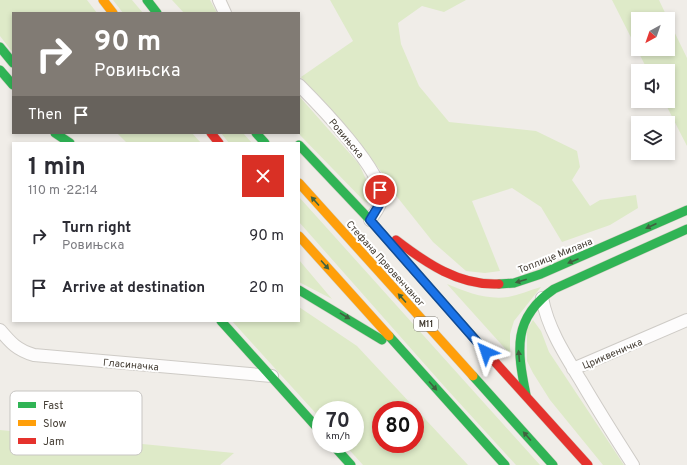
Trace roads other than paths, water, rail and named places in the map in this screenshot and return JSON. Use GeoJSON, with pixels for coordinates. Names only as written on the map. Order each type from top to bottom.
{"type":"FeatureCollection","features":[{"type":"Feature","properties":{"kind":"main road"},"geometry":{"type":"LineString","coordinates":[[103,0],[112,12]]}},
{"type":"Feature","properties":{"kind":"main road"},"geometry":{"type":"LineString","coordinates":[[149,3],[157,12]]}},
{"type":"Feature","properties":{"kind":"main road"},"geometry":{"type":"LineString","coordinates":[[0,48],[12,62]]}},
{"type":"Feature","properties":{"kind":"main road"},"geometry":{"type":"LineString","coordinates":[[0,70],[12,84]]}},
{"type":"Feature","properties":{"kind":"main road"},"geometry":{"type":"LineString","coordinates":[[57,134],[70,142]]}},
{"type":"Feature","properties":{"kind":"main road"},"geometry":{"type":"LineString","coordinates":[[212,134],[218,142]]}},
{"type":"Feature","properties":{"kind":"main road"},"geometry":{"type":"LineString","coordinates":[[257,134],[264,142]]}},
{"type":"Feature","properties":{"kind":"main road"},"geometry":{"type":"LineString","coordinates":[[300,146],[370,220],[446,308],[588,465]]}},
{"type":"Feature","properties":{"kind":"main road","name":"Стефана Првовенчаног"},"geometry":{"type":"LineString","coordinates":[[300,184],[553,465]]}},
{"type":"Feature","properties":{"kind":"main road","name":"Топлице Милана"},"geometry":{"type":"LineString","coordinates":[[370,220],[432,266],[468,281],[494,285],[520,282],[541,274],[590,254],[687,210]]}},
{"type":"Feature","properties":{"kind":"main road"},"geometry":{"type":"LineString","coordinates":[[526,395],[519,362],[519,339],[524,322],[542,298],[554,289],[687,229]]}},
{"type":"Feature","properties":{"kind":"main road"},"geometry":{"type":"LineString","coordinates":[[300,237],[505,465]]}},
{"type":"Feature","properties":{"kind":"main road"},"geometry":{"type":"LineString","coordinates":[[590,254],[597,270]]}},
{"type":"Feature","properties":{"kind":"main road"},"geometry":{"type":"LineString","coordinates":[[300,291],[357,324],[407,357]]}},
{"type":"Feature","properties":{"kind":"main road"},"geometry":{"type":"LineString","coordinates":[[222,322],[312,422]]}},
{"type":"Feature","properties":{"kind":"main road"},"geometry":{"type":"LineString","coordinates":[[340,453],[351,465]]}},
{"type":"Feature","properties":{"kind":"street"},"geometry":{"type":"LineString","coordinates":[[219,0],[225,12]]}},
{"type":"Feature","properties":{"kind":"street","name":"Ровињска"},"geometry":{"type":"LineString","coordinates":[[300,86],[354,145],[375,177],[382,200],[370,220]]}},
{"type":"Feature","properties":{"kind":"street"},"geometry":{"type":"LineString","coordinates":[[542,298],[548,320],[573,369]]}},
{"type":"Feature","properties":{"kind":"street","name":"Цриквеничка"},"geometry":{"type":"LineString","coordinates":[[633,465],[573,369],[687,320]]}},
{"type":"Feature","properties":{"kind":"street","name":"Гласиначка"},"geometry":{"type":"LineString","coordinates":[[0,330],[22,351],[34,355],[272,376]]}}]}
